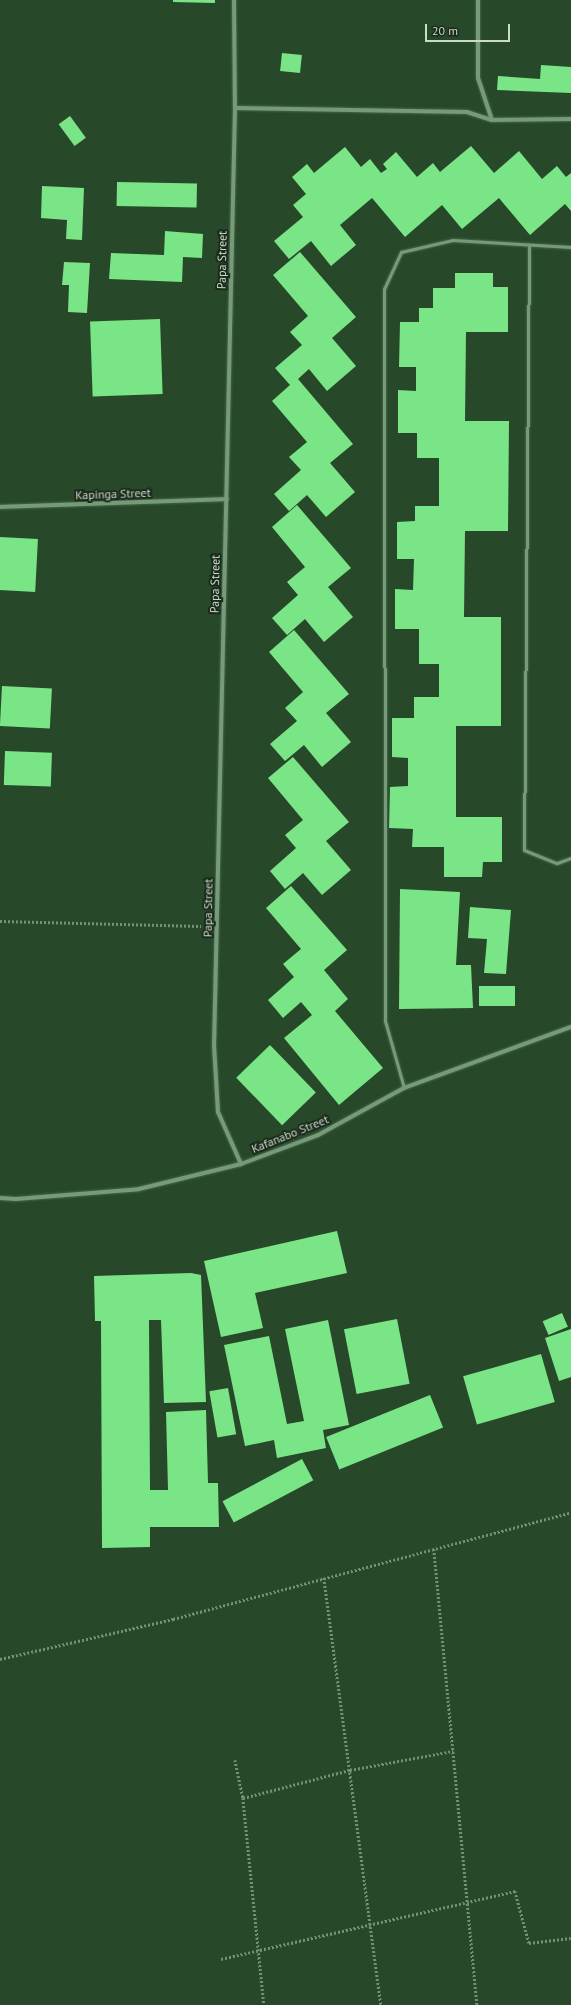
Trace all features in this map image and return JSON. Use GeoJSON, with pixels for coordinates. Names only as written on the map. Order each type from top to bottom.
{"type":"FeatureCollection","features":[{"type":"Feature","properties":{"kind":"street","name":"Papa Street"},"geometry":{"type":"LineString","coordinates":[[234,0],[235,108],[214,1045],[218,1112],[241,1164]]}},
{"type":"Feature","properties":{"kind":"street"},"geometry":{"type":"LineString","coordinates":[[478,0],[478,78],[492,120]]}},
{"type":"Feature","properties":{"kind":"street"},"geometry":{"type":"LineString","coordinates":[[235,108],[467,112],[492,120],[571,119]]}},
{"type":"Feature","properties":{"kind":"street","name":"Kapinga Street"},"geometry":{"type":"LineString","coordinates":[[0,507],[227,499]]}},
{"type":"Feature","properties":{"kind":"street","name":"Kafanabo Street"},"geometry":{"type":"LineString","coordinates":[[0,1198],[16,1199],[138,1189],[241,1164],[318,1135],[404,1088],[571,1027]]}},
{"type":"Feature","properties":{"kind":"lane"},"geometry":{"type":"LineString","coordinates":[[404,1088],[385,1022],[384,289],[401,252],[453,240],[529,246],[571,247]]}},
{"type":"Feature","properties":{"kind":"lane"},"geometry":{"type":"LineString","coordinates":[[529,246],[524,850],[557,863],[571,858]]}},
{"type":"Feature","properties":{"kind":"path"},"geometry":{"type":"LineString","coordinates":[[0,921],[217,926]]}},
{"type":"Feature","properties":{"kind":"path"},"geometry":{"type":"LineString","coordinates":[[0,1659],[173,1619],[571,1512]]}},
{"type":"Feature","properties":{"kind":"path"},"geometry":{"type":"LineString","coordinates":[[434,1549],[477,2005]]}},
{"type":"Feature","properties":{"kind":"path"},"geometry":{"type":"LineString","coordinates":[[324,1578],[381,2005]]}},
{"type":"Feature","properties":{"kind":"path"},"geometry":{"type":"LineString","coordinates":[[243,1798],[350,1770],[453,1751]]}},
{"type":"Feature","properties":{"kind":"path"},"geometry":{"type":"LineString","coordinates":[[235,1760],[243,1798],[256,1952],[264,2005]]}},
{"type":"Feature","properties":{"kind":"path"},"geometry":{"type":"LineString","coordinates":[[221,1959],[371,1927],[467,1900],[515,1891],[529,1943],[571,1938]]}},
{"type":"Feature","properties":{"kind":"building"},"geometry":{"type":"Polygon","coordinates":[[[173,0],[215,0],[215,3],[173,2],[173,0]]]}},
{"type":"Feature","properties":{"kind":"building"},"geometry":{"type":"Polygon","coordinates":[[[282,53],[302,55],[300,73],[280,71],[282,53]]]}},
{"type":"Feature","properties":{"kind":"building"},"geometry":{"type":"Polygon","coordinates":[[[541,65],[571,67],[571,93],[497,90],[498,76],[540,79],[541,65]]]}},
{"type":"Feature","properties":{"kind":"building"},"geometry":{"type":"Polygon","coordinates":[[[70,116],[86,138],[75,146],[59,124],[70,116]]]}},
{"type":"Feature","properties":{"kind":"building"},"geometry":{"type":"Polygon","coordinates":[[[471,146],[494,173],[519,151],[542,179],[557,166],[566,177],[571,173],[571,211],[565,204],[530,235],[499,198],[462,229],[442,205],[405,237],[372,198],[340,225],[356,245],[331,266],[311,241],[289,259],[274,241],[303,217],[293,205],[306,194],[292,177],[307,164],[314,173],[345,147],[361,167],[370,159],[381,173],[387,169],[383,164],[396,152],[417,177],[433,163],[440,172],[471,146]]]}},
{"type":"Feature","properties":{"kind":"building"},"geometry":{"type":"Polygon","coordinates":[[[117,182],[197,183],[197,207],[117,206],[117,182]]]}},
{"type":"Feature","properties":{"kind":"building"},"geometry":{"type":"Polygon","coordinates":[[[42,186],[84,188],[82,240],[66,239],[67,220],[41,218],[42,186]]]}},
{"type":"Feature","properties":{"kind":"building"},"geometry":{"type":"Polygon","coordinates":[[[165,231],[203,234],[202,258],[183,257],[182,282],[109,279],[111,253],[164,255],[165,231]]]}},
{"type":"Feature","properties":{"kind":"building"},"geometry":{"type":"Polygon","coordinates":[[[300,252],[356,317],[332,338],[356,366],[327,391],[309,369],[298,379],[353,444],[330,463],[355,492],[326,517],[307,495],[289,511],[274,494],[301,470],[289,457],[307,442],[272,401],[290,385],[275,368],[302,345],[290,332],[308,316],[273,275],[300,252]]]}},
{"type":"Feature","properties":{"kind":"building"},"geometry":{"type":"Polygon","coordinates":[[[64,262],[90,263],[87,313],[68,312],[69,285],[62,285],[64,262]]]}},
{"type":"Feature","properties":{"kind":"building"},"geometry":{"type":"Polygon","coordinates":[[[455,273],[493,273],[493,287],[508,287],[508,332],[466,332],[465,421],[509,421],[508,531],[465,531],[464,617],[501,617],[501,726],[456,726],[456,817],[502,817],[502,862],[483,862],[482,877],[444,877],[444,847],[412,847],[413,829],[389,828],[390,787],[408,786],[408,758],[392,757],[392,718],[414,718],[414,697],[439,697],[439,664],[419,664],[419,629],[395,629],[395,589],[413,590],[414,559],[397,559],[397,522],[415,521],[415,506],[439,506],[439,458],[417,458],[417,433],[398,433],[398,390],[416,391],[416,367],[399,367],[400,322],[419,322],[419,308],[433,308],[433,288],[455,288],[455,273]]]}},
{"type":"Feature","properties":{"kind":"building"},"geometry":{"type":"Polygon","coordinates":[[[160,319],[163,394],[93,396],[90,321],[160,319]]]}},
{"type":"Feature","properties":{"kind":"building"},"geometry":{"type":"Polygon","coordinates":[[[297,505],[351,568],[328,587],[353,617],[324,642],[305,619],[287,635],[272,618],[298,595],[287,582],[305,567],[272,527],[297,505]]]}},
{"type":"Feature","properties":{"kind":"building"},"geometry":{"type":"Polygon","coordinates":[[[0,537],[38,539],[35,592],[0,590],[0,537]]]}},
{"type":"Feature","properties":{"kind":"building"},"geometry":{"type":"Polygon","coordinates":[[[294,630],[349,694],[326,713],[351,742],[322,767],[304,745],[285,761],[270,744],[297,721],[285,708],[303,692],[269,652],[294,630]]]}},
{"type":"Feature","properties":{"kind":"building"},"geometry":{"type":"Polygon","coordinates":[[[2,686],[52,689],[50,729],[0,726],[2,686]]]}},
{"type":"Feature","properties":{"kind":"building"},"geometry":{"type":"Polygon","coordinates":[[[5,751],[52,753],[51,787],[4,785],[5,751]]]}},
{"type":"Feature","properties":{"kind":"building"},"geometry":{"type":"Polygon","coordinates":[[[293,757],[349,822],[326,841],[351,870],[322,895],[303,873],[285,889],[270,871],[296,848],[285,835],[303,820],[268,778],[293,757]]]}},
{"type":"Feature","properties":{"kind":"building"},"geometry":{"type":"Polygon","coordinates":[[[291,886],[347,950],[324,970],[348,999],[335,1011],[383,1068],[339,1105],[284,1038],[312,1015],[301,1002],[283,1018],[268,1000],[294,977],[283,964],[301,949],[266,908],[291,886]]]}},
{"type":"Feature","properties":{"kind":"building"},"geometry":{"type":"Polygon","coordinates":[[[400,889],[460,892],[456,965],[471,965],[473,1008],[399,1009],[400,889]]]}},
{"type":"Feature","properties":{"kind":"building"},"geometry":{"type":"Polygon","coordinates":[[[470,907],[511,910],[506,974],[484,973],[487,939],[468,938],[470,907]]]}},
{"type":"Feature","properties":{"kind":"building"},"geometry":{"type":"Polygon","coordinates":[[[479,986],[515,986],[515,1006],[479,1006],[479,986]]]}},
{"type":"Feature","properties":{"kind":"building"},"geometry":{"type":"Polygon","coordinates":[[[270,1045],[316,1092],[282,1125],[236,1078],[270,1045]]]}},
{"type":"Feature","properties":{"kind":"building"},"geometry":{"type":"Polygon","coordinates":[[[337,1231],[347,1273],[255,1293],[263,1328],[221,1337],[204,1261],[337,1231]]]}},
{"type":"Feature","properties":{"kind":"building"},"geometry":{"type":"Polygon","coordinates":[[[191,1273],[201,1275],[206,1402],[164,1403],[161,1320],[149,1320],[150,1490],[168,1490],[166,1412],[206,1410],[208,1483],[218,1483],[219,1527],[150,1527],[150,1547],[102,1548],[101,1321],[95,1321],[94,1276],[191,1273]]]}},
{"type":"Feature","properties":{"kind":"building"},"geometry":{"type":"Polygon","coordinates":[[[562,1313],[568,1327],[549,1335],[543,1321],[562,1313]]]}},
{"type":"Feature","properties":{"kind":"building"},"geometry":{"type":"Polygon","coordinates":[[[397,1319],[410,1384],[357,1394],[344,1329],[397,1319]]]}},
{"type":"Feature","properties":{"kind":"building"},"geometry":{"type":"Polygon","coordinates":[[[328,1320],[349,1425],[323,1430],[326,1448],[277,1458],[274,1440],[245,1446],[224,1345],[269,1336],[287,1424],[304,1421],[285,1329],[328,1320]]]}},
{"type":"Feature","properties":{"kind":"building"},"geometry":{"type":"Polygon","coordinates":[[[571,1329],[571,1377],[559,1381],[545,1338],[571,1329]]]}},
{"type":"Feature","properties":{"kind":"building"},"geometry":{"type":"Polygon","coordinates":[[[541,1354],[555,1402],[477,1424],[463,1376],[541,1354]]]}},
{"type":"Feature","properties":{"kind":"building"},"geometry":{"type":"Polygon","coordinates":[[[228,1388],[236,1434],[217,1438],[209,1391],[228,1388]]]}},
{"type":"Feature","properties":{"kind":"building"},"geometry":{"type":"Polygon","coordinates":[[[430,1395],[443,1427],[339,1469],[326,1437],[430,1395]]]}},
{"type":"Feature","properties":{"kind":"building"},"geometry":{"type":"Polygon","coordinates":[[[302,1459],[313,1480],[234,1522],[223,1501],[302,1459]]]}}]}
